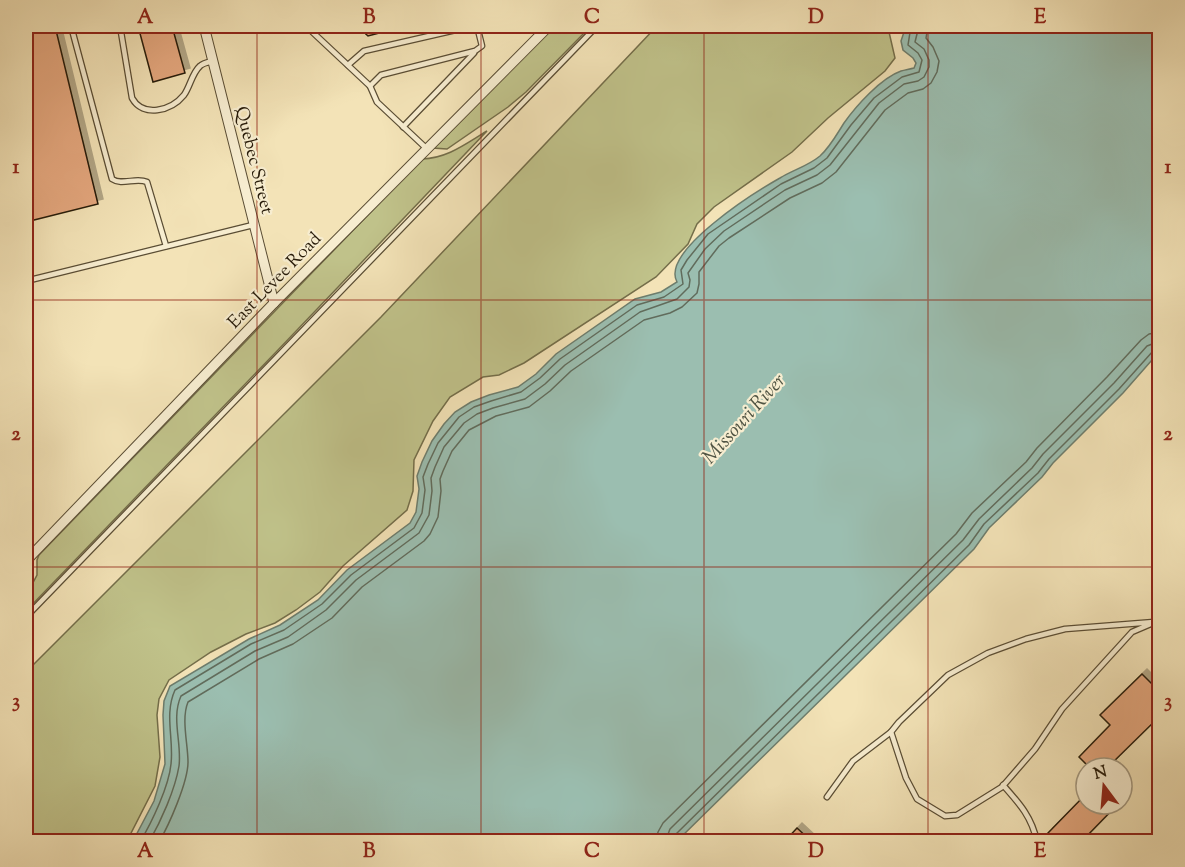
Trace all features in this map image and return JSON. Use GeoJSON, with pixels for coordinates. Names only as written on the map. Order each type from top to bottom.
{"type":"FeatureCollection","features":[{"type":"Feature","properties":{"kind":"street","name":"Quebec Street"},"geometry":{"type":"LineString","coordinates":[[204,26],[274,303]]}},
{"type":"Feature","properties":{"kind":"street","name":"East Levee Road"},"geometry":{"type":"LineString","coordinates":[[26,561],[274,303],[545,27]]}},
{"type":"Feature","properties":{"kind":"lane"},"geometry":{"type":"LineString","coordinates":[[71,26],[112,179],[117,182],[143,180],[147,182],[166,246]]}},
{"type":"Feature","properties":{"kind":"lane"},"geometry":{"type":"LineString","coordinates":[[120,26],[132,98],[136,105],[145,110],[158,110],[172,105],[183,96],[200,66],[213,61]]}},
{"type":"Feature","properties":{"kind":"lane"},"geometry":{"type":"LineString","coordinates":[[306,26],[370,86],[377,102],[426,148]]}},
{"type":"Feature","properties":{"kind":"lane"},"geometry":{"type":"LineString","coordinates":[[348,65],[364,51],[475,26],[482,46],[403,127]]}},
{"type":"Feature","properties":{"kind":"lane"},"geometry":{"type":"LineString","coordinates":[[26,617],[597,26]]}},
{"type":"Feature","properties":{"kind":"lane"},"geometry":{"type":"LineString","coordinates":[[370,86],[381,75],[475,51]]}},
{"type":"Feature","properties":{"kind":"lane"},"geometry":{"type":"LineString","coordinates":[[26,281],[254,225]]}},
{"type":"Feature","properties":{"kind":"lane"},"geometry":{"type":"LineString","coordinates":[[891,732],[906,778],[917,799],[945,816],[957,815],[1003,785],[1035,749],[1062,709],[1132,632],[1157,621]]}},
{"type":"Feature","properties":{"kind":"lane"},"geometry":{"type":"LineString","coordinates":[[827,796],[853,761],[891,732],[948,675],[988,653],[1026,639],[1065,629],[1157,621]]}},
{"type":"Feature","properties":{"kind":"lane"},"geometry":{"type":"LineString","coordinates":[[1003,785],[1025,810],[1035,828],[1037,842]]}},
{"type":"Feature","properties":{"kind":"green space"},"geometry":{"type":"Polygon","coordinates":[[[553,26],[591,26],[526,92],[508,107],[447,149],[433,148],[553,26]]]}},
{"type":"Feature","properties":{"kind":"green space"},"geometry":{"type":"Polygon","coordinates":[[[657,26],[895,26],[889,32],[895,58],[885,71],[828,118],[792,152],[714,207],[697,224],[688,244],[656,277],[524,363],[499,375],[483,377],[450,397],[433,421],[414,460],[413,491],[407,510],[343,566],[320,592],[296,610],[275,623],[246,634],[211,652],[169,680],[159,699],[157,715],[160,757],[155,786],[125,842],[26,841],[26,672],[381,317],[657,26]]]}},
{"type":"Feature","properties":{"kind":"green space"},"geometry":{"type":"Polygon","coordinates":[[[487,131],[26,611],[26,596],[37,575],[39,555],[422,159],[448,153],[487,131]]]}},
{"type":"Feature","properties":{"kind":"water","name":"Missouri River"},"geometry":{"type":"Polygon","coordinates":[[[906,26],[1159,26],[1159,352],[1123,393],[989,528],[974,549],[677,841],[133,841],[154,801],[165,764],[163,715],[164,701],[170,686],[249,639],[280,625],[318,600],[347,570],[410,523],[416,512],[419,489],[417,476],[422,462],[432,441],[455,412],[471,402],[518,387],[536,374],[556,354],[635,299],[661,292],[677,282],[676,269],[683,254],[714,223],[768,185],[820,156],[849,116],[870,93],[893,75],[914,68],[916,63],[903,50],[901,41],[906,26]]]}},
{"type":"Feature","properties":{"kind":"building"},"geometry":{"type":"Polygon","coordinates":[[[26,26],[55,26],[98,204],[26,222],[26,26]]]}},
{"type":"Feature","properties":{"kind":"building"},"geometry":{"type":"Polygon","coordinates":[[[138,26],[172,26],[185,73],[153,82],[138,26]]]}},
{"type":"Feature","properties":{"kind":"building"},"geometry":{"type":"Polygon","coordinates":[[[357,26],[399,26],[399,28],[368,36],[357,26]]]}},
{"type":"Feature","properties":{"kind":"building"},"geometry":{"type":"Polygon","coordinates":[[[1142,674],[1160,692],[1160,716],[1119,756],[1080,756],[1110,725],[1100,715],[1142,674]]]}},
{"type":"Feature","properties":{"kind":"building"},"geometry":{"type":"Polygon","coordinates":[[[1074,806],[1074,816],[1106,816],[1081,842],[1057,842],[1048,833],[1074,806]]]}},
{"type":"Feature","properties":{"kind":"building"},"geometry":{"type":"Polygon","coordinates":[[[797,828],[812,842],[784,842],[797,828]]]}}]}
